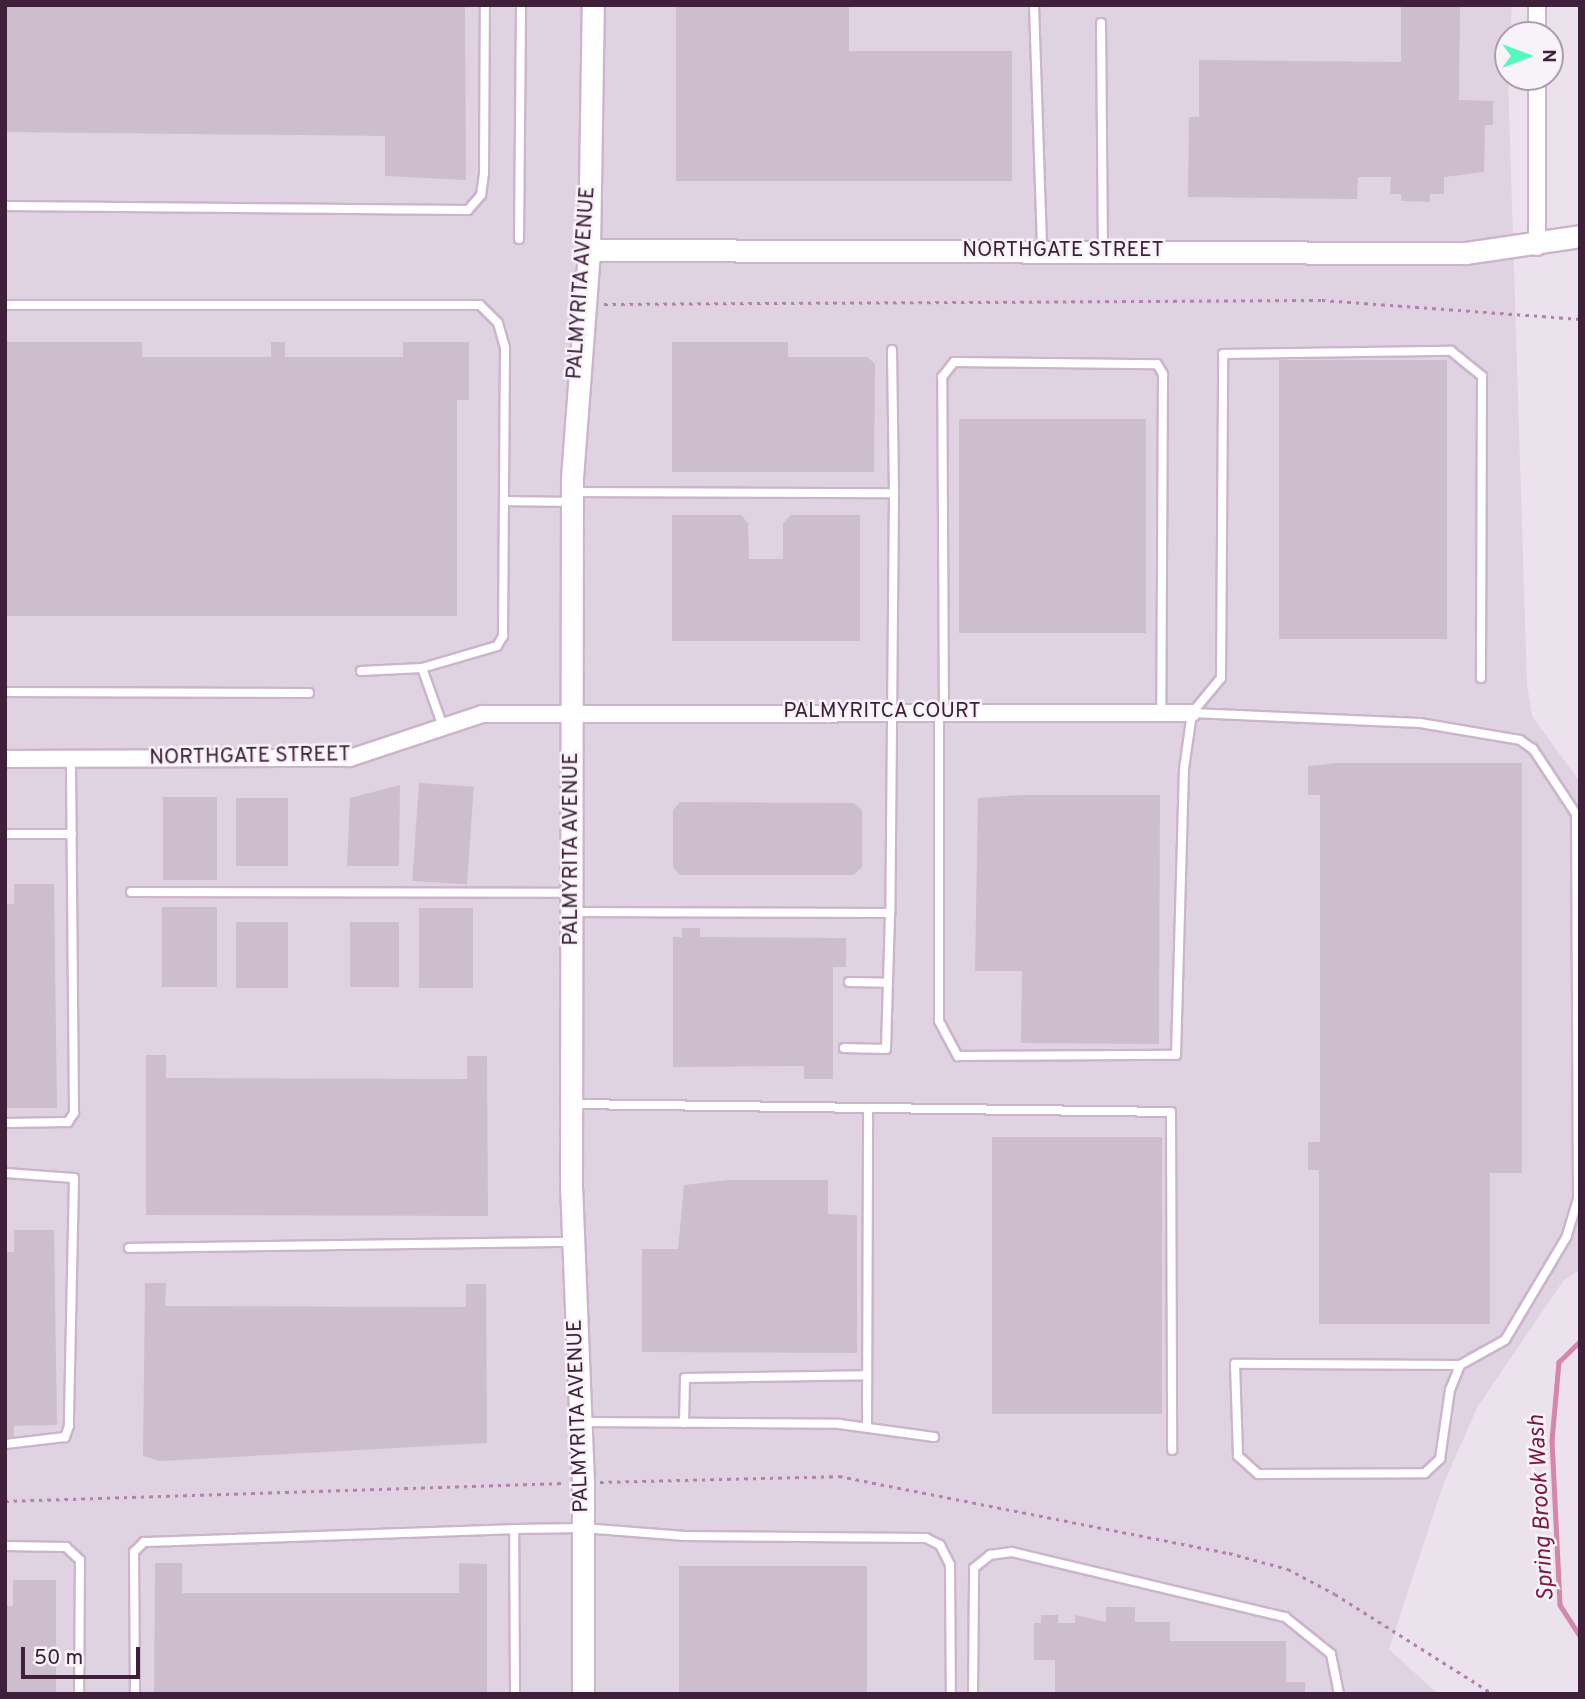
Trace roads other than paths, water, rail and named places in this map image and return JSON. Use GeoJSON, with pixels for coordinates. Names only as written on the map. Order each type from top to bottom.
{"type":"FeatureCollection","features":[{"type":"Feature","properties":{"kind":"street","name":"PALMYRITA AVENUE"},"geometry":{"type":"LineString","coordinates":[[583,1694],[583,1483],[573,1242],[571,1104],[572,497],[583,304],[589,250],[593,5]]}},
{"type":"Feature","properties":{"kind":"street"},"geometry":{"type":"LineString","coordinates":[[1537,91],[1537,247]]}},
{"type":"Feature","properties":{"kind":"street","name":"NORTHGATE STREET"},"geometry":{"type":"LineString","coordinates":[[589,250],[1465,253],[1537,247],[1580,236]]}},
{"type":"Feature","properties":{"kind":"street","name":"NORTHGATE STREET"},"geometry":{"type":"LineString","coordinates":[[5,759],[350,758],[442,724],[482,713],[572,712]]}},
{"type":"Feature","properties":{"kind":"street","name":"PALMYRITCA COURT"},"geometry":{"type":"LineString","coordinates":[[572,712],[1192,713]]}},
{"type":"Feature","properties":{"kind":"lane"},"geometry":{"type":"LineString","coordinates":[[5,206],[468,210],[481,195],[484,174],[485,5]]}},
{"type":"Feature","properties":{"kind":"lane"},"geometry":{"type":"LineString","coordinates":[[519,239],[521,5]]}},
{"type":"Feature","properties":{"kind":"lane"},"geometry":{"type":"LineString","coordinates":[[1034,5],[1042,250]]}},
{"type":"Feature","properties":{"kind":"lane"},"geometry":{"type":"LineString","coordinates":[[1101,23],[1103,251]]}},
{"type":"Feature","properties":{"kind":"lane"},"geometry":{"type":"LineString","coordinates":[[5,305],[480,306],[498,323],[505,347],[503,636],[497,646],[422,668],[361,671]]}},
{"type":"Feature","properties":{"kind":"lane"},"geometry":{"type":"LineString","coordinates":[[844,1048],[886,1049],[894,492],[892,350]]}},
{"type":"Feature","properties":{"kind":"lane"},"geometry":{"type":"LineString","coordinates":[[1161,713],[1163,374],[1157,364],[954,362],[942,377],[939,1021],[958,1056],[1176,1055],[1180,860],[1192,713],[1221,678],[1223,354],[1451,351],[1482,376],[1481,678]]}},
{"type":"Feature","properties":{"kind":"lane"},"geometry":{"type":"LineString","coordinates":[[504,501],[572,497],[894,492]]}},
{"type":"Feature","properties":{"kind":"lane"},"geometry":{"type":"LineString","coordinates":[[422,668],[442,724]]}},
{"type":"Feature","properties":{"kind":"lane"},"geometry":{"type":"LineString","coordinates":[[5,692],[309,693]]}},
{"type":"Feature","properties":{"kind":"lane"},"geometry":{"type":"LineString","coordinates":[[1192,713],[1420,723],[1520,740],[1533,749],[1576,814],[1578,1199],[1567,1236],[1505,1340],[1460,1365],[1235,1364],[1238,1457],[1258,1474],[1425,1473],[1440,1459],[1450,1390],[1460,1365]]}},
{"type":"Feature","properties":{"kind":"lane"},"geometry":{"type":"LineString","coordinates":[[5,1123],[68,1122],[74,1113],[71,759]]}},
{"type":"Feature","properties":{"kind":"lane"},"geometry":{"type":"LineString","coordinates":[[5,834],[72,834]]}},
{"type":"Feature","properties":{"kind":"lane"},"geometry":{"type":"LineString","coordinates":[[131,892],[571,902],[890,913]]}},
{"type":"Feature","properties":{"kind":"lane"},"geometry":{"type":"LineString","coordinates":[[849,982],[888,983]]}},
{"type":"Feature","properties":{"kind":"lane"},"geometry":{"type":"LineString","coordinates":[[571,1104],[1171,1112],[1172,1450]]}},
{"type":"Feature","properties":{"kind":"lane"},"geometry":{"type":"LineString","coordinates":[[867,1427],[868,1108]]}},
{"type":"Feature","properties":{"kind":"lane"},"geometry":{"type":"LineString","coordinates":[[5,1173],[74,1178],[69,1426],[65,1437],[5,1444]]}},
{"type":"Feature","properties":{"kind":"lane"},"geometry":{"type":"LineString","coordinates":[[129,1248],[573,1242]]}},
{"type":"Feature","properties":{"kind":"lane"},"geometry":{"type":"LineString","coordinates":[[684,1423],[685,1378],[867,1375]]}},
{"type":"Feature","properties":{"kind":"lane"},"geometry":{"type":"LineString","coordinates":[[580,1422],[867,1427],[934,1437]]}},
{"type":"Feature","properties":{"kind":"lane"},"geometry":{"type":"LineString","coordinates":[[135,1694],[134,1552],[144,1542],[583,1528],[685,1536],[926,1538],[940,1545],[950,1565],[951,1694]]}},
{"type":"Feature","properties":{"kind":"lane"},"geometry":{"type":"LineString","coordinates":[[514,1529],[515,1694]]}},
{"type":"Feature","properties":{"kind":"lane"},"geometry":{"type":"LineString","coordinates":[[5,1546],[66,1547],[80,1560],[79,1694]]}},
{"type":"Feature","properties":{"kind":"lane"},"geometry":{"type":"LineString","coordinates":[[973,1694],[974,1567],[990,1555],[1012,1552],[1285,1618],[1332,1654],[1339,1694]]}},
{"type":"Feature","properties":{"kind":"waterway","name":"Spring Brook Wash"},"geometry":{"type":"LineString","coordinates":[[1580,1342],[1559,1362],[1552,1440],[1560,1605],[1580,1636]]}}]}
